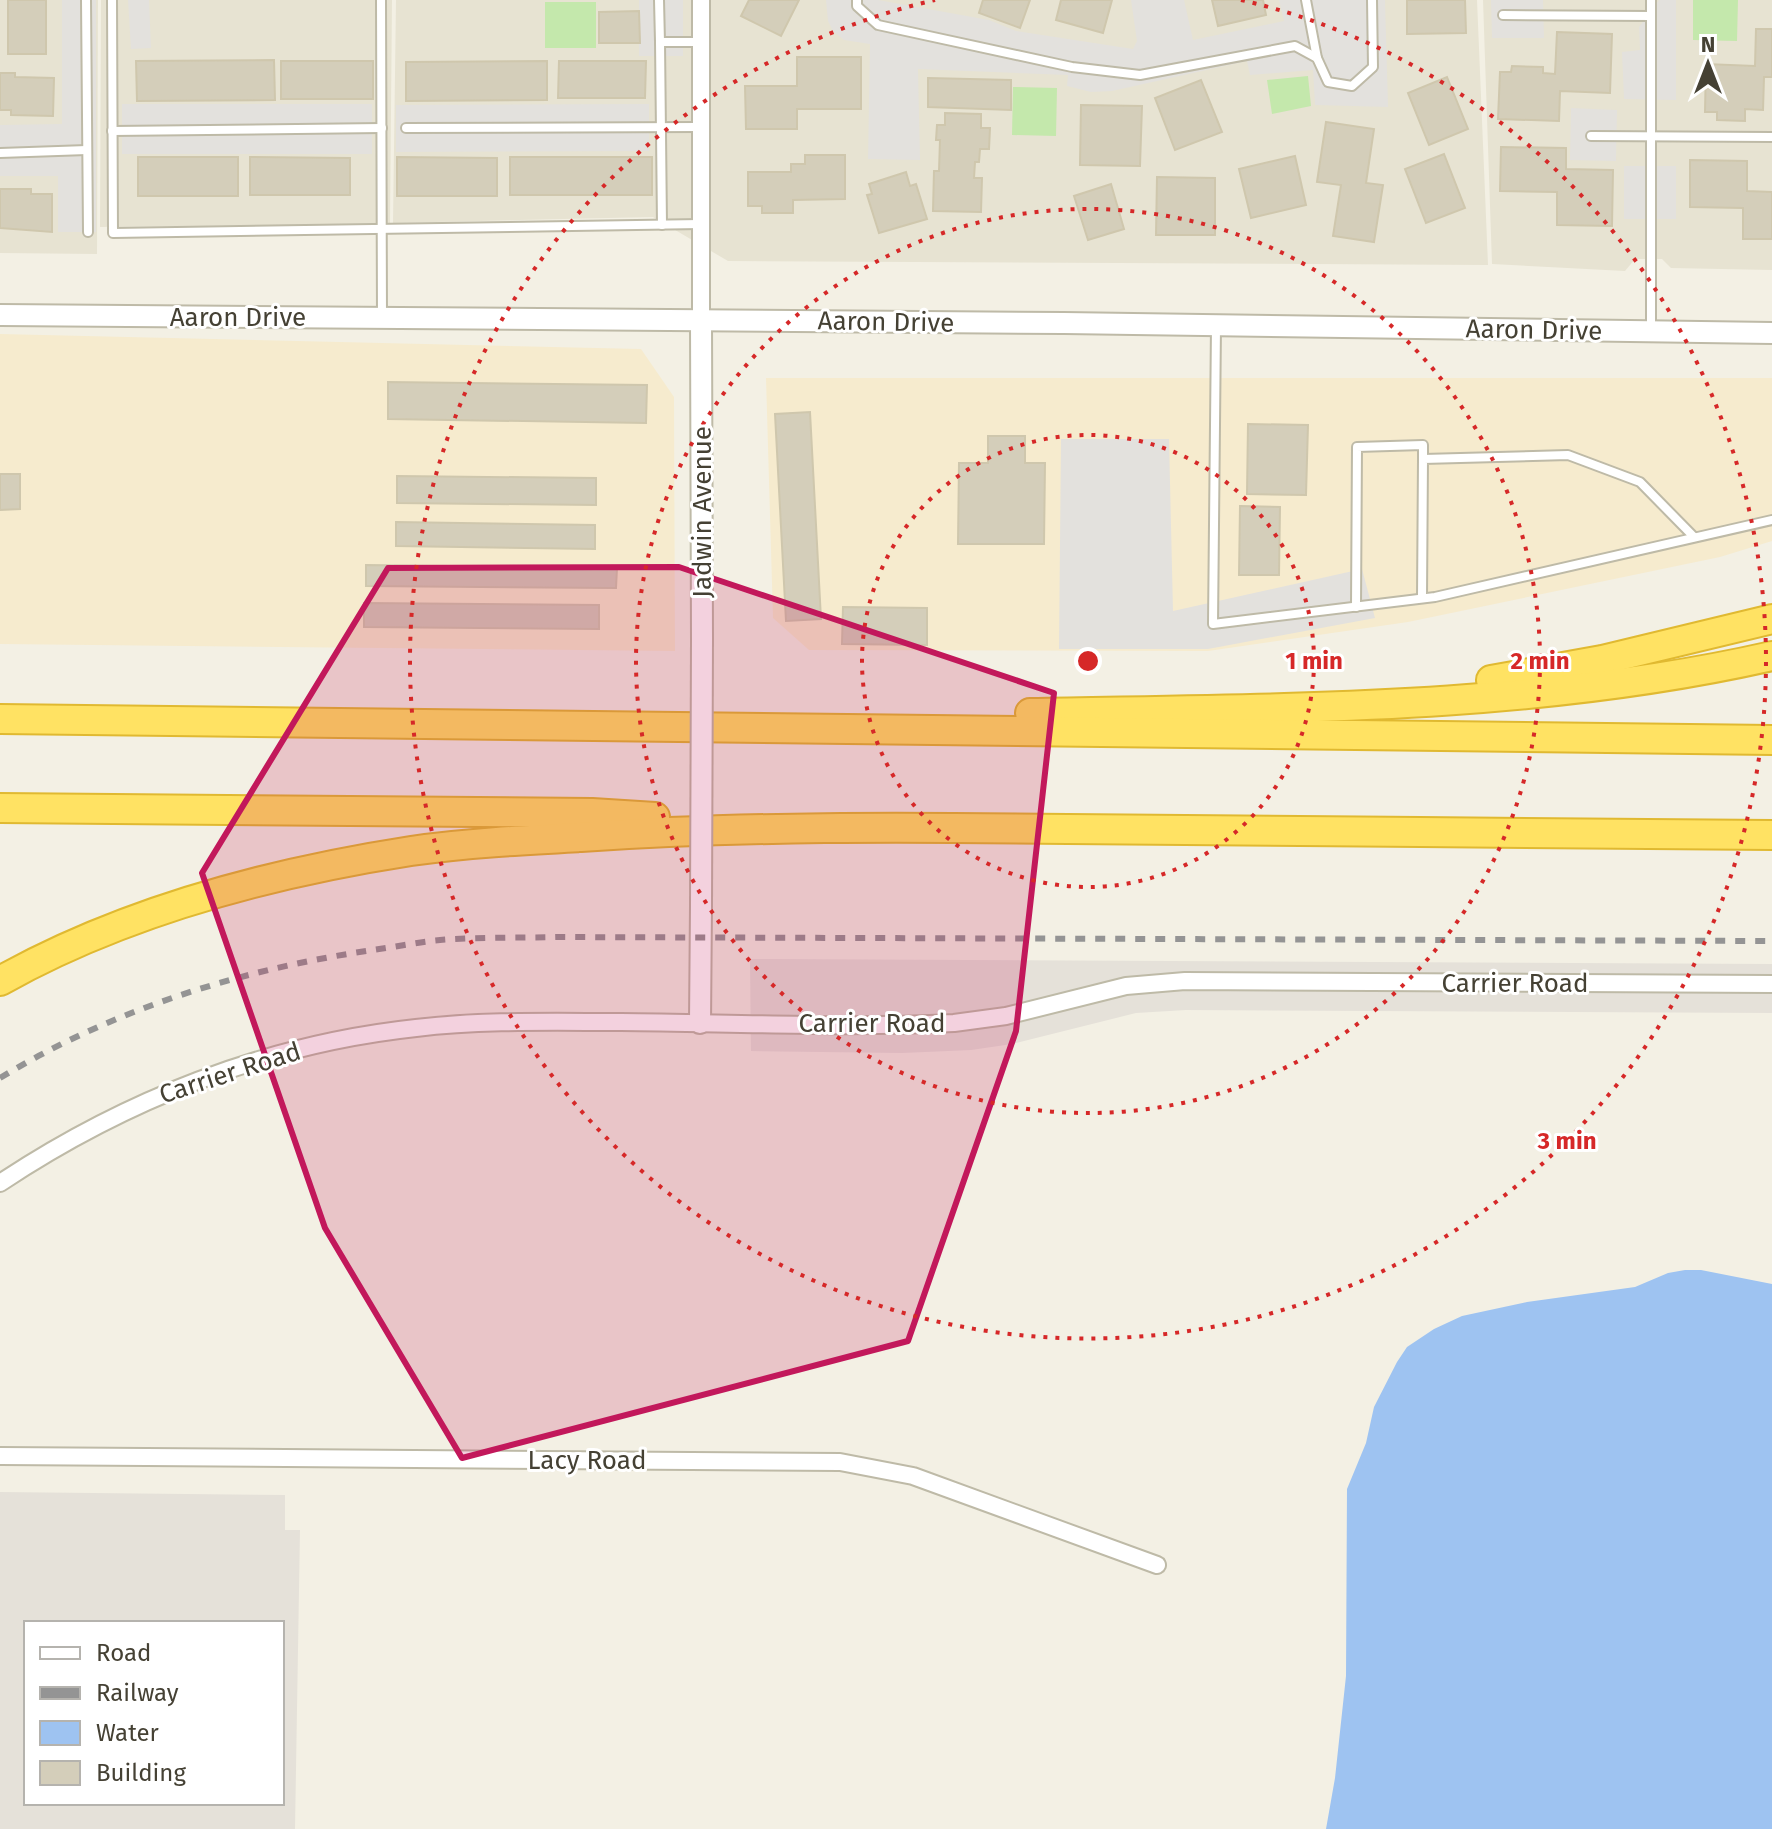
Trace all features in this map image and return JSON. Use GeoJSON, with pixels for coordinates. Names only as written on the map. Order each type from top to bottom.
{"type":"FeatureCollection","features":[{"type":"Feature","properties":{"kind":"highway"},"geometry":{"type":"LineString","coordinates":[[1351,705],[1602,660],[1772,619]]}},
{"type":"Feature","properties":{"kind":"highway"},"geometry":{"type":"LineString","coordinates":[[737,728],[858,716],[1351,705],[1566,689],[1772,656]]}},
{"type":"Feature","properties":{"kind":"highway"},"geometry":{"type":"LineString","coordinates":[[0,719],[1772,740]]}},
{"type":"Feature","properties":{"kind":"highway"},"geometry":{"type":"LineString","coordinates":[[0,808],[592,813],[803,826],[1772,835]]}},
{"type":"Feature","properties":{"kind":"highway"},"geometry":{"type":"LineString","coordinates":[[0,981],[76,944],[149,915],[305,870],[413,851],[512,841],[803,826]]}},
{"type":"Feature","properties":{"kind":"highway"},"geometry":{"type":"LineString","coordinates":[[1654,834],[1772,842]]}},
{"type":"Feature","properties":{"kind":"street","name":"Jadwin Avenue"},"geometry":{"type":"LineString","coordinates":[[700,1023],[701,0]]}},
{"type":"Feature","properties":{"kind":"street","name":"Aaron Drive"},"geometry":{"type":"LineString","coordinates":[[0,315],[1772,333]]}},
{"type":"Feature","properties":{"kind":"street","name":"Carrier Road"},"geometry":{"type":"LineString","coordinates":[[0,1183],[36,1159],[120,1113],[219,1073],[307,1047],[381,1032],[477,1022],[954,1023],[1006,1016],[1126,986],[1185,981],[1772,984]]}},
{"type":"Feature","properties":{"kind":"street","name":"Lacy Road"},"geometry":{"type":"LineString","coordinates":[[0,1456],[840,1462],[913,1476],[1157,1565]]}},
{"type":"Feature","properties":{"kind":"lane"},"geometry":{"type":"LineString","coordinates":[[86,0],[88,232]]}},
{"type":"Feature","properties":{"kind":"lane"},"geometry":{"type":"LineString","coordinates":[[112,0],[113,233],[701,224]]}},
{"type":"Feature","properties":{"kind":"lane"},"geometry":{"type":"LineString","coordinates":[[381,0],[382,318]]}},
{"type":"Feature","properties":{"kind":"lane"},"geometry":{"type":"LineString","coordinates":[[659,0],[662,225]]}},
{"type":"Feature","properties":{"kind":"lane"},"geometry":{"type":"LineString","coordinates":[[857,0],[857,6],[878,25],[1085,68],[1140,75],[1295,46],[1317,58]]}},
{"type":"Feature","properties":{"kind":"lane"},"geometry":{"type":"LineString","coordinates":[[1306,0],[1317,58],[1328,82],[1352,86],[1373,67],[1372,0]]}},
{"type":"Feature","properties":{"kind":"lane"},"geometry":{"type":"LineString","coordinates":[[1651,0],[1651,332]]}},
{"type":"Feature","properties":{"kind":"lane"},"geometry":{"type":"LineString","coordinates":[[1503,15],[1651,16]]}},
{"type":"Feature","properties":{"kind":"lane"},"geometry":{"type":"LineString","coordinates":[[660,42],[701,41]]}},
{"type":"Feature","properties":{"kind":"lane"},"geometry":{"type":"LineString","coordinates":[[406,128],[701,127]]}},
{"type":"Feature","properties":{"kind":"lane"},"geometry":{"type":"LineString","coordinates":[[112,131],[382,128]]}},
{"type":"Feature","properties":{"kind":"lane"},"geometry":{"type":"LineString","coordinates":[[1591,136],[1772,137]]}},
{"type":"Feature","properties":{"kind":"lane"},"geometry":{"type":"LineString","coordinates":[[0,153],[87,150]]}},
{"type":"Feature","properties":{"kind":"lane"},"geometry":{"type":"LineString","coordinates":[[1216,325],[1213,624],[1422,598],[1772,520]]}},
{"type":"Feature","properties":{"kind":"lane"},"geometry":{"type":"LineString","coordinates":[[1356,607],[1357,447],[1423,445],[1422,598]]}},
{"type":"Feature","properties":{"kind":"lane"},"geometry":{"type":"LineString","coordinates":[[1423,459],[1568,455],[1640,482],[1694,537]]}},
{"type":"Feature","properties":{"kind":"highlighted area"},"geometry":{"type":"Polygon","coordinates":[[[679,567],[1054,693],[1016,1031],[908,1341],[462,1458],[325,1228],[202,873],[388,568],[679,567]]]}},
{"type":"Feature","properties":{"kind":"shaded area"},"geometry":{"type":"Polygon","coordinates":[[[0,0],[98,0],[97,254],[0,253],[0,0]]]}},
{"type":"Feature","properties":{"kind":"shaded area"},"geometry":{"type":"Polygon","coordinates":[[[62,0],[96,0],[96,232],[58,232],[58,176],[0,176],[0,125],[62,124],[62,0]]]}},
{"type":"Feature","properties":{"kind":"shaded area"},"geometry":{"type":"Polygon","coordinates":[[[101,0],[392,0],[390,224],[100,227],[101,0]]]}},
{"type":"Feature","properties":{"kind":"shaded area"},"geometry":{"type":"Polygon","coordinates":[[[128,0],[149,0],[151,48],[131,49],[128,0]]]}},
{"type":"Feature","properties":{"kind":"shaded area"},"geometry":{"type":"Polygon","coordinates":[[[396,0],[1477,0],[1488,265],[728,261],[653,217],[393,223],[396,0]]]}},
{"type":"Feature","properties":{"kind":"shaded area"},"geometry":{"type":"Polygon","coordinates":[[[639,0],[683,0],[683,56],[639,56],[639,0]]]}},
{"type":"Feature","properties":{"kind":"shaded area"},"geometry":{"type":"Polygon","coordinates":[[[826,0],[878,0],[989,20],[1016,31],[1133,49],[1137,41],[1131,0],[1184,0],[1193,40],[1284,21],[1279,0],[1385,0],[1388,107],[1315,105],[1313,70],[1250,75],[1247,61],[1112,91],[1091,92],[1067,86],[1068,75],[918,69],[920,160],[868,159],[870,44],[844,40],[833,31],[828,21],[826,0]]]}},
{"type":"Feature","properties":{"kind":"shaded area"},"geometry":{"type":"Polygon","coordinates":[[[1483,0],[1772,0],[1772,270],[1671,268],[1662,259],[1635,259],[1625,271],[1492,264],[1483,0]]]}},
{"type":"Feature","properties":{"kind":"shaded area"},"geometry":{"type":"Polygon","coordinates":[[[1491,0],[1543,0],[1544,38],[1492,38],[1491,0]]]}},
{"type":"Feature","properties":{"kind":"shaded area"},"geometry":{"type":"Polygon","coordinates":[[[1659,0],[1676,0],[1676,100],[1624,99],[1622,52],[1640,50],[1639,27],[1659,0]]]}},
{"type":"Feature","properties":{"kind":"shaded area"},"geometry":{"type":"Polygon","coordinates":[[[122,104],[372,104],[372,154],[122,154],[122,104]]]}},
{"type":"Feature","properties":{"kind":"shaded area"},"geometry":{"type":"Polygon","coordinates":[[[649,104],[649,151],[396,152],[396,105],[649,104]]]}},
{"type":"Feature","properties":{"kind":"shaded area"},"geometry":{"type":"Polygon","coordinates":[[[1571,108],[1617,110],[1616,161],[1570,160],[1571,108]]]}},
{"type":"Feature","properties":{"kind":"shaded area"},"geometry":{"type":"Polygon","coordinates":[[[1624,166],[1676,166],[1676,219],[1624,219],[1624,166]]]}},
{"type":"Feature","properties":{"kind":"shaded area"},"geometry":{"type":"Polygon","coordinates":[[[0,334],[641,349],[674,397],[675,651],[0,644],[0,334]]]}},
{"type":"Feature","properties":{"kind":"shaded area"},"geometry":{"type":"Polygon","coordinates":[[[766,378],[1772,378],[1772,541],[1720,557],[1408,622],[1208,651],[809,650],[773,618],[766,378]]]}},
{"type":"Feature","properties":{"kind":"shaded area"},"geometry":{"type":"Polygon","coordinates":[[[1061,439],[1169,439],[1173,611],[1362,569],[1375,618],[1208,649],[1059,649],[1061,439]]]}},
{"type":"Feature","properties":{"kind":"shaded area"},"geometry":{"type":"Polygon","coordinates":[[[750,959],[1772,964],[1772,1013],[1186,1010],[1136,1013],[1012,1044],[971,1050],[902,1053],[751,1051],[750,959]]]}},
{"type":"Feature","properties":{"kind":"shaded area"},"geometry":{"type":"Polygon","coordinates":[[[0,1492],[285,1495],[285,1530],[300,1530],[295,1829],[0,1829],[0,1492]]]}},
{"type":"Feature","properties":{"kind":"green space"},"geometry":{"type":"Polygon","coordinates":[[[1693,0],[1738,0],[1737,41],[1693,40],[1693,0]]]}},
{"type":"Feature","properties":{"kind":"green space"},"geometry":{"type":"Polygon","coordinates":[[[545,2],[596,2],[596,48],[545,48],[545,2]]]}},
{"type":"Feature","properties":{"kind":"green space"},"geometry":{"type":"Polygon","coordinates":[[[1308,76],[1311,106],[1272,114],[1267,80],[1308,76]]]}},
{"type":"Feature","properties":{"kind":"green space"},"geometry":{"type":"Polygon","coordinates":[[[1013,87],[1057,88],[1056,136],[1012,135],[1013,87]]]}},
{"type":"Feature","properties":{"kind":"water"},"geometry":{"type":"Polygon","coordinates":[[[1701,1270],[1772,1284],[1772,1829],[1326,1829],[1346,1676],[1347,1489],[1366,1443],[1374,1407],[1397,1362],[1407,1347],[1434,1329],[1462,1316],[1527,1302],[1635,1287],[1668,1273],[1701,1270]]]}},
{"type":"Feature","properties":{"kind":"building"},"geometry":{"type":"Polygon","coordinates":[[[8,0],[46,0],[46,54],[8,54],[8,0]]]}},
{"type":"Feature","properties":{"kind":"building"},"geometry":{"type":"Polygon","coordinates":[[[749,0],[799,0],[781,36],[741,16],[749,0]]]}},
{"type":"Feature","properties":{"kind":"building"},"geometry":{"type":"Polygon","coordinates":[[[983,0],[1030,0],[1020,28],[979,13],[983,0]]]}},
{"type":"Feature","properties":{"kind":"building"},"geometry":{"type":"Polygon","coordinates":[[[1061,0],[1112,0],[1103,33],[1056,20],[1061,0]]]}},
{"type":"Feature","properties":{"kind":"building"},"geometry":{"type":"Polygon","coordinates":[[[1212,0],[1263,0],[1266,15],[1218,26],[1212,0]]]}},
{"type":"Feature","properties":{"kind":"building"},"geometry":{"type":"Polygon","coordinates":[[[1407,0],[1465,0],[1466,33],[1407,34],[1407,0]]]}},
{"type":"Feature","properties":{"kind":"building"},"geometry":{"type":"Polygon","coordinates":[[[639,11],[640,43],[599,43],[599,12],[639,11]]]}},
{"type":"Feature","properties":{"kind":"building"},"geometry":{"type":"Polygon","coordinates":[[[1756,29],[1772,29],[1772,77],[1764,77],[1763,110],[1745,109],[1745,121],[1717,120],[1717,112],[1705,112],[1706,64],[1755,66],[1756,29]]]}},
{"type":"Feature","properties":{"kind":"building"},"geometry":{"type":"Polygon","coordinates":[[[1557,32],[1612,34],[1610,93],[1560,91],[1559,121],[1498,119],[1500,72],[1511,72],[1512,66],[1543,67],[1543,73],[1555,74],[1557,32]]]}},
{"type":"Feature","properties":{"kind":"building"},"geometry":{"type":"Polygon","coordinates":[[[797,57],[861,57],[861,109],[797,109],[797,129],[746,129],[745,86],[797,86],[797,57]]]}},
{"type":"Feature","properties":{"kind":"building"},"geometry":{"type":"Polygon","coordinates":[[[274,60],[275,100],[137,101],[136,61],[274,60]]]}},
{"type":"Feature","properties":{"kind":"building"},"geometry":{"type":"Polygon","coordinates":[[[281,61],[373,61],[373,99],[281,99],[281,61]]]}},
{"type":"Feature","properties":{"kind":"building"},"geometry":{"type":"Polygon","coordinates":[[[547,61],[547,100],[406,101],[406,62],[547,61]]]}},
{"type":"Feature","properties":{"kind":"building"},"geometry":{"type":"Polygon","coordinates":[[[559,61],[646,61],[645,98],[558,98],[559,61]]]}},
{"type":"Feature","properties":{"kind":"building"},"geometry":{"type":"Polygon","coordinates":[[[0,73],[15,73],[15,77],[54,78],[53,116],[11,115],[11,110],[0,110],[0,73]]]}},
{"type":"Feature","properties":{"kind":"building"},"geometry":{"type":"Polygon","coordinates":[[[1447,77],[1468,129],[1429,145],[1408,93],[1447,77]]]}},
{"type":"Feature","properties":{"kind":"building"},"geometry":{"type":"Polygon","coordinates":[[[928,78],[1011,80],[1011,110],[928,107],[928,78]]]}},
{"type":"Feature","properties":{"kind":"building"},"geometry":{"type":"Polygon","coordinates":[[[1201,80],[1222,132],[1175,150],[1155,98],[1201,80]]]}},
{"type":"Feature","properties":{"kind":"building"},"geometry":{"type":"Polygon","coordinates":[[[1081,105],[1142,106],[1140,166],[1080,165],[1081,105]]]}},
{"type":"Feature","properties":{"kind":"building"},"geometry":{"type":"Polygon","coordinates":[[[945,113],[981,114],[981,128],[990,128],[989,149],[980,149],[979,162],[975,162],[974,178],[982,178],[981,212],[933,211],[934,171],[939,171],[937,125],[945,125],[945,113]]]}},
{"type":"Feature","properties":{"kind":"building"},"geometry":{"type":"Polygon","coordinates":[[[1326,122],[1374,129],[1366,183],[1383,185],[1374,242],[1333,236],[1341,185],[1317,182],[1326,122]]]}},
{"type":"Feature","properties":{"kind":"building"},"geometry":{"type":"Polygon","coordinates":[[[1501,147],[1566,148],[1566,169],[1613,170],[1612,226],[1557,225],[1557,192],[1500,191],[1501,147]]]}},
{"type":"Feature","properties":{"kind":"building"},"geometry":{"type":"Polygon","coordinates":[[[1444,154],[1465,208],[1426,223],[1405,169],[1444,154]]]}},
{"type":"Feature","properties":{"kind":"building"},"geometry":{"type":"Polygon","coordinates":[[[805,155],[845,155],[845,199],[793,200],[793,213],[762,213],[762,206],[748,206],[748,172],[791,172],[791,164],[805,164],[805,155]]]}},
{"type":"Feature","properties":{"kind":"building"},"geometry":{"type":"Polygon","coordinates":[[[1295,156],[1306,205],[1251,218],[1239,169],[1295,156]]]}},
{"type":"Feature","properties":{"kind":"building"},"geometry":{"type":"Polygon","coordinates":[[[138,157],[238,157],[238,196],[138,196],[138,157]]]}},
{"type":"Feature","properties":{"kind":"building"},"geometry":{"type":"Polygon","coordinates":[[[250,157],[350,158],[350,195],[250,195],[250,157]]]}},
{"type":"Feature","properties":{"kind":"building"},"geometry":{"type":"Polygon","coordinates":[[[397,157],[497,158],[497,196],[397,196],[397,157]]]}},
{"type":"Feature","properties":{"kind":"building"},"geometry":{"type":"Polygon","coordinates":[[[510,157],[652,157],[652,195],[510,195],[510,157]]]}},
{"type":"Feature","properties":{"kind":"building"},"geometry":{"type":"Polygon","coordinates":[[[1690,160],[1747,161],[1747,191],[1772,192],[1772,239],[1743,239],[1743,208],[1690,207],[1690,160]]]}},
{"type":"Feature","properties":{"kind":"building"},"geometry":{"type":"Polygon","coordinates":[[[906,172],[910,186],[916,184],[927,219],[879,233],[867,195],[872,194],[869,184],[906,172]]]}},
{"type":"Feature","properties":{"kind":"building"},"geometry":{"type":"Polygon","coordinates":[[[1157,177],[1215,178],[1215,235],[1156,235],[1157,177]]]}},
{"type":"Feature","properties":{"kind":"building"},"geometry":{"type":"Polygon","coordinates":[[[1111,184],[1124,229],[1088,240],[1074,196],[1111,184]]]}},
{"type":"Feature","properties":{"kind":"building"},"geometry":{"type":"Polygon","coordinates":[[[0,189],[31,189],[31,194],[52,194],[52,232],[0,228],[0,189]]]}},
{"type":"Feature","properties":{"kind":"building"},"geometry":{"type":"Polygon","coordinates":[[[388,382],[647,385],[646,423],[388,419],[388,382]]]}},
{"type":"Feature","properties":{"kind":"building"},"geometry":{"type":"Polygon","coordinates":[[[810,412],[821,619],[786,621],[775,414],[810,412]]]}},
{"type":"Feature","properties":{"kind":"building"},"geometry":{"type":"Polygon","coordinates":[[[1248,424],[1308,425],[1306,495],[1247,494],[1248,424]]]}},
{"type":"Feature","properties":{"kind":"building"},"geometry":{"type":"Polygon","coordinates":[[[988,436],[1025,436],[1025,463],[1045,463],[1044,544],[958,544],[959,463],[988,463],[988,436]]]}},
{"type":"Feature","properties":{"kind":"building"},"geometry":{"type":"Polygon","coordinates":[[[0,474],[20,474],[20,509],[0,510],[0,474]]]}},
{"type":"Feature","properties":{"kind":"building"},"geometry":{"type":"Polygon","coordinates":[[[397,476],[596,478],[596,505],[397,503],[397,476]]]}},
{"type":"Feature","properties":{"kind":"building"},"geometry":{"type":"Polygon","coordinates":[[[1240,506],[1280,507],[1279,575],[1239,575],[1240,506]]]}},
{"type":"Feature","properties":{"kind":"building"},"geometry":{"type":"Polygon","coordinates":[[[396,522],[595,525],[595,549],[396,546],[396,522]]]}},
{"type":"Feature","properties":{"kind":"building"},"geometry":{"type":"Polygon","coordinates":[[[366,565],[617,568],[616,588],[366,586],[366,565]]]}},
{"type":"Feature","properties":{"kind":"building"},"geometry":{"type":"Polygon","coordinates":[[[364,603],[599,605],[599,629],[364,627],[364,603]]]}},
{"type":"Feature","properties":{"kind":"building"},"geometry":{"type":"Polygon","coordinates":[[[843,607],[927,608],[927,645],[842,644],[843,607]]]}},
{"type":"Feature","properties":{"kind":"railway"},"geometry":{"type":"LineString","coordinates":[[0,1078],[88,1032],[180,995],[276,968],[440,940],[556,937],[1772,941]]}}]}
